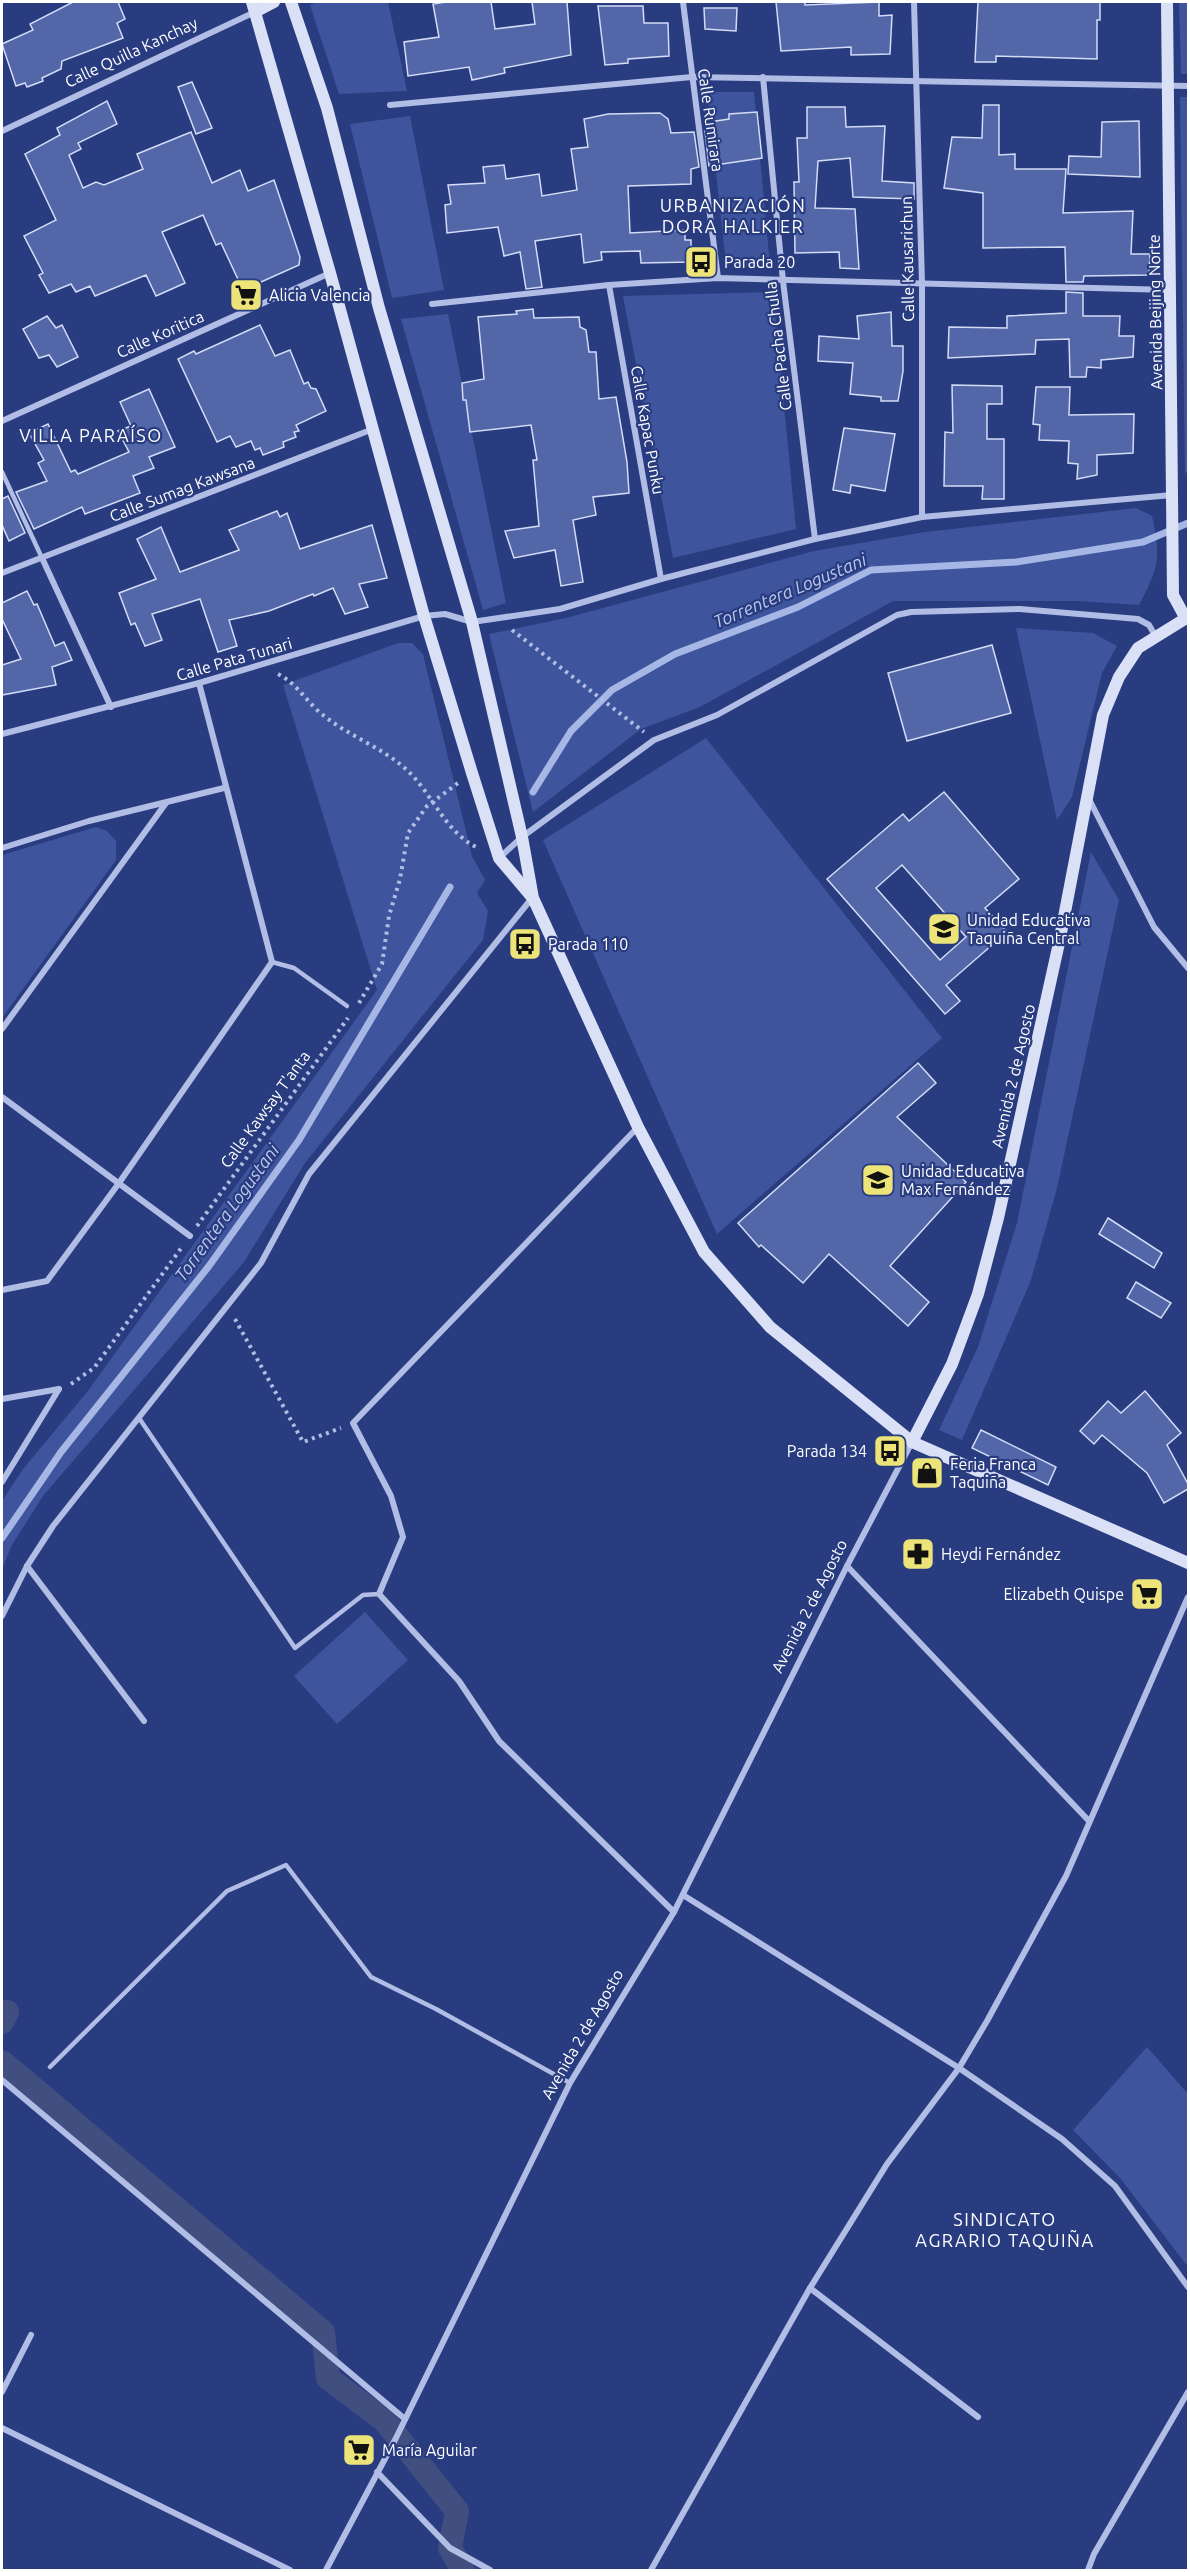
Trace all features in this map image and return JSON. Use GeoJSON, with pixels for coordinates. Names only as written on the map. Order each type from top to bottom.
{"type":"FeatureCollection","features":[{"type":"Feature","properties":{"kind":"main road","name":"Calle Quilla Kanchay"},"geometry":{"type":"LineString","coordinates":[[254,7],[274,2]]}},
{"type":"Feature","properties":{"kind":"main road"},"geometry":{"type":"LineString","coordinates":[[291,2],[327,108],[379,308],[472,622],[522,837],[532,898]]}},
{"type":"Feature","properties":{"kind":"main road","name":"Avenida Beijing Norte"},"geometry":{"type":"LineString","coordinates":[[1167,2],[1174,494],[1173,595],[1187,618]]}},
{"type":"Feature","properties":{"kind":"main road"},"geometry":{"type":"LineString","coordinates":[[254,7],[424,616],[499,858],[532,898],[638,1127],[704,1252],[770,1327],[912,1442],[1188,1563]]}},
{"type":"Feature","properties":{"kind":"main road","name":"Avenida 2 de Agosto"},"geometry":{"type":"LineString","coordinates":[[912,1442],[952,1364],[978,1294],[998,1218],[1059,943],[1103,714],[1119,677],[1138,648],[1187,618]]}},
{"type":"Feature","properties":{"kind":"street","name":"Calle Rumirara"},"geometry":{"type":"LineString","coordinates":[[683,2],[718,278]]}},
{"type":"Feature","properties":{"kind":"street","name":"Calle Kausarichun"},"geometry":{"type":"LineString","coordinates":[[914,2],[922,283],[922,517]]}},
{"type":"Feature","properties":{"kind":"street","name":"Calle Quilla Kanchay"},"geometry":{"type":"LineString","coordinates":[[2,131],[254,7]]}},
{"type":"Feature","properties":{"kind":"street"},"geometry":{"type":"LineString","coordinates":[[390,105],[692,77],[1188,86]]}},
{"type":"Feature","properties":{"kind":"street","name":"Calle Pacha Chulla"},"geometry":{"type":"LineString","coordinates":[[763,77],[783,281],[815,539]]}},
{"type":"Feature","properties":{"kind":"street","name":"Calle Koritica"},"geometry":{"type":"LineString","coordinates":[[2,421],[330,273]]}},
{"type":"Feature","properties":{"kind":"street"},"geometry":{"type":"LineString","coordinates":[[432,304],[609,285],[718,278],[1171,290]]}},
{"type":"Feature","properties":{"kind":"street","name":"Calle Kapac Punku"},"geometry":{"type":"LineString","coordinates":[[609,285],[661,579]]}},
{"type":"Feature","properties":{"kind":"street","name":"Calle Sumag Kawsana"},"geometry":{"type":"LineString","coordinates":[[2,573],[373,429]]}},
{"type":"Feature","properties":{"kind":"street"},"geometry":{"type":"LineString","coordinates":[[472,622],[560,609],[661,579],[815,539],[922,517],[1174,494]]}},
{"type":"Feature","properties":{"kind":"street"},"geometry":{"type":"LineString","coordinates":[[42,558],[111,707]]}},
{"type":"Feature","properties":{"kind":"street"},"geometry":{"type":"LineString","coordinates":[[499,858],[522,837],[654,740],[717,715],[888,620],[911,612],[1020,609],[1138,619],[1149,625],[1156,637]]}},
{"type":"Feature","properties":{"kind":"street","name":"Calle Pata Tunari"},"geometry":{"type":"LineString","coordinates":[[2,734],[199,684],[424,616],[445,614],[472,622]]}},
{"type":"Feature","properties":{"kind":"street"},"geometry":{"type":"LineString","coordinates":[[2,1290],[47,1281],[119,1183],[272,962],[224,788],[199,684]]}},
{"type":"Feature","properties":{"kind":"street"},"geometry":{"type":"LineString","coordinates":[[2,848],[89,821],[224,788]]}},
{"type":"Feature","properties":{"kind":"street"},"geometry":{"type":"LineString","coordinates":[[1087,795],[1154,927],[1188,968]]}},
{"type":"Feature","properties":{"kind":"street"},"geometry":{"type":"LineString","coordinates":[[2,1029],[165,803]]}},
{"type":"Feature","properties":{"kind":"street"},"geometry":{"type":"LineString","coordinates":[[2,1617],[27,1566],[53,1526],[261,1263],[309,1174],[532,898]]}},
{"type":"Feature","properties":{"kind":"street"},"geometry":{"type":"LineString","coordinates":[[2,1097],[190,1236]]}},
{"type":"Feature","properties":{"kind":"street"},"geometry":{"type":"LineString","coordinates":[[638,1127],[353,1424],[391,1496],[404,1537],[379,1594],[459,1681],[499,1741],[674,1912]]}},
{"type":"Feature","properties":{"kind":"street"},"geometry":{"type":"LineString","coordinates":[[2,1399],[59,1389]]}},
{"type":"Feature","properties":{"kind":"street"},"geometry":{"type":"LineString","coordinates":[[2,1482],[59,1389]]}},
{"type":"Feature","properties":{"kind":"street","name":"Avenida 2 de Agosto"},"geometry":{"type":"LineString","coordinates":[[326,2571],[405,2419],[570,2083],[674,1912],[847,1566],[912,1442]]}},
{"type":"Feature","properties":{"kind":"street"},"geometry":{"type":"LineString","coordinates":[[27,1566],[144,1721]]}},
{"type":"Feature","properties":{"kind":"street"},"geometry":{"type":"LineString","coordinates":[[847,1566],[1089,1821]]}},
{"type":"Feature","properties":{"kind":"street"},"geometry":{"type":"LineString","coordinates":[[651,2571],[810,2288],[887,2164],[959,2068],[1066,1876],[1188,1597]]}},
{"type":"Feature","properties":{"kind":"street"},"geometry":{"type":"LineString","coordinates":[[683,1895],[959,2068],[1062,2139],[1115,2186],[1188,2287]]}},
{"type":"Feature","properties":{"kind":"street"},"geometry":{"type":"LineString","coordinates":[[2,2080],[405,2419]]}},
{"type":"Feature","properties":{"kind":"street"},"geometry":{"type":"LineString","coordinates":[[810,2288],[978,2417]]}},
{"type":"Feature","properties":{"kind":"street"},"geometry":{"type":"LineString","coordinates":[[2,2392],[32,2335]]}},
{"type":"Feature","properties":{"kind":"street"},"geometry":{"type":"LineString","coordinates":[[1088,2571],[1094,2554],[1188,2392]]}},
{"type":"Feature","properties":{"kind":"street"},"geometry":{"type":"LineString","coordinates":[[2,2428],[290,2571]]}},
{"type":"Feature","properties":{"kind":"street"},"geometry":{"type":"LineString","coordinates":[[377,2472],[450,2548],[490,2571]]}},
{"type":"Feature","properties":{"kind":"lane"},"geometry":{"type":"LineString","coordinates":[[2,472],[42,558]]}},
{"type":"Feature","properties":{"kind":"lane"},"geometry":{"type":"LineString","coordinates":[[272,962],[294,968],[346,1006]]}},
{"type":"Feature","properties":{"kind":"lane"},"geometry":{"type":"LineString","coordinates":[[139,1418],[294,1648],[363,1595],[379,1594]]}},
{"type":"Feature","properties":{"kind":"lane"},"geometry":{"type":"LineString","coordinates":[[50,2067],[227,1891],[286,1865],[371,1977],[436,2009],[570,2083]]}},
{"type":"Feature","properties":{"kind":"path"},"geometry":{"type":"LineString","coordinates":[[498,619],[654,740]]}},
{"type":"Feature","properties":{"kind":"path"},"geometry":{"type":"LineString","coordinates":[[262,666],[290,679],[334,724],[400,764],[412,775],[450,826],[469,844],[499,858]]}},
{"type":"Feature","properties":{"kind":"path","name":"Calle Kawsay T'anta"},"geometry":{"type":"LineString","coordinates":[[59,1389],[75,1383],[94,1368],[373,984],[382,964],[389,916],[400,879],[408,833],[414,821],[432,802],[472,773]]}},
{"type":"Feature","properties":{"kind":"path"},"geometry":{"type":"LineString","coordinates":[[227,1304],[303,1442],[353,1424]]}},
{"type":"Feature","properties":{"kind":"shaded area"},"geometry":{"type":"Polygon","coordinates":[[[317,2],[388,2],[407,91],[339,94],[310,5],[317,2]]]}},
{"type":"Feature","properties":{"kind":"shaded area"},"geometry":{"type":"Polygon","coordinates":[[[1179,2],[1188,2],[1188,74],[1181,74],[1179,2]]]}},
{"type":"Feature","properties":{"kind":"shaded area"},"geometry":{"type":"Polygon","coordinates":[[[707,92],[754,92],[770,266],[726,264],[707,92]]]}},
{"type":"Feature","properties":{"kind":"shaded area"},"geometry":{"type":"Polygon","coordinates":[[[1180,97],[1188,97],[1188,470],[1185,474],[1180,97]]]}},
{"type":"Feature","properties":{"kind":"shaded area"},"geometry":{"type":"Polygon","coordinates":[[[410,116],[444,290],[392,298],[350,124],[410,116]]]}},
{"type":"Feature","properties":{"kind":"shaded area"},"geometry":{"type":"Polygon","coordinates":[[[773,292],[796,529],[673,558],[623,296],[773,292]]]}},
{"type":"Feature","properties":{"kind":"shaded area"},"geometry":{"type":"Polygon","coordinates":[[[448,314],[506,603],[483,610],[401,319],[448,314]]]}},
{"type":"Feature","properties":{"kind":"shaded area"},"geometry":{"type":"Polygon","coordinates":[[[1136,508],[1152,516],[1157,542],[1154,571],[1139,605],[1078,601],[893,601],[700,707],[641,729],[533,812],[489,634],[566,618],[814,551],[925,532],[1136,508]]]}},
{"type":"Feature","properties":{"kind":"shaded area"},"geometry":{"type":"Polygon","coordinates":[[[1016,628],[1093,633],[1117,646],[1102,673],[1072,797],[1057,820],[1016,628]]]}},
{"type":"Feature","properties":{"kind":"shaded area"},"geometry":{"type":"Polygon","coordinates":[[[398,643],[412,643],[423,654],[472,856],[485,880],[477,893],[488,911],[483,940],[305,1163],[244,1262],[43,1496],[12,1545],[2,1569],[2,1501],[23,1469],[87,1392],[377,990],[283,685],[398,643]]]}},
{"type":"Feature","properties":{"kind":"shaded area"},"geometry":{"type":"Polygon","coordinates":[[[706,738],[942,1038],[717,1234],[543,840],[706,738]]]}},
{"type":"Feature","properties":{"kind":"shaded area"},"geometry":{"type":"Polygon","coordinates":[[[96,827],[107,831],[116,841],[116,860],[2,1018],[2,855],[96,827]]]}},
{"type":"Feature","properties":{"kind":"shaded area"},"geometry":{"type":"Polygon","coordinates":[[[1091,852],[1119,900],[1057,1188],[1031,1280],[962,1440],[939,1430],[978,1347],[1017,1223],[1091,852]]]}},
{"type":"Feature","properties":{"kind":"shaded area"},"geometry":{"type":"Polygon","coordinates":[[[365,1612],[408,1660],[337,1724],[294,1676],[365,1612]]]}},
{"type":"Feature","properties":{"kind":"shaded area"},"geometry":{"type":"Polygon","coordinates":[[[1147,2047],[1188,2094],[1188,2267],[1121,2179],[1073,2130],[1147,2047]]]}},
{"type":"Feature","properties":{"kind":"building"},"geometry":{"type":"Polygon","coordinates":[[[73,2],[118,2],[125,19],[117,23],[123,38],[62,61],[61,69],[42,78],[43,81],[27,87],[25,83],[16,86],[2,44],[33,30],[30,24],[73,2]]]}},
{"type":"Feature","properties":{"kind":"building"},"geometry":{"type":"Polygon","coordinates":[[[491,2],[495,29],[535,24],[532,2],[567,2],[571,55],[504,68],[505,73],[472,80],[469,67],[408,76],[404,42],[439,37],[433,4],[491,2]]]}},
{"type":"Feature","properties":{"kind":"building"},"geometry":{"type":"Polygon","coordinates":[[[776,2],[805,2],[805,5],[879,2],[879,16],[892,15],[890,54],[851,55],[851,47],[781,51],[776,2]]]}},
{"type":"Feature","properties":{"kind":"building"},"geometry":{"type":"Polygon","coordinates":[[[978,2],[1100,2],[1100,20],[1097,20],[1097,59],[996,56],[996,62],[975,62],[978,2]]]}},
{"type":"Feature","properties":{"kind":"building"},"geometry":{"type":"Polygon","coordinates":[[[598,6],[643,6],[644,23],[668,23],[669,56],[628,59],[628,63],[605,65],[598,6]]]}},
{"type":"Feature","properties":{"kind":"building"},"geometry":{"type":"Polygon","coordinates":[[[704,8],[737,8],[736,31],[705,29],[704,8]]]}},
{"type":"Feature","properties":{"kind":"building"},"geometry":{"type":"Polygon","coordinates":[[[192,82],[212,128],[196,134],[178,87],[192,82]]]}},
{"type":"Feature","properties":{"kind":"building"},"geometry":{"type":"Polygon","coordinates":[[[107,101],[117,124],[78,143],[81,149],[69,155],[83,188],[96,182],[104,185],[143,169],[137,154],[191,132],[212,183],[240,170],[248,191],[274,180],[300,257],[299,265],[243,290],[221,243],[216,245],[203,215],[162,232],[185,283],[156,296],[146,275],[95,296],[90,286],[76,292],[71,284],[49,293],[39,275],[43,273],[24,236],[56,220],[25,154],[60,135],[57,128],[107,101]]]}},
{"type":"Feature","properties":{"kind":"building"},"geometry":{"type":"Polygon","coordinates":[[[983,105],[999,105],[999,155],[1015,154],[1015,169],[1066,169],[1063,213],[1133,211],[1131,254],[1150,254],[1149,275],[1084,276],[1083,282],[1066,282],[1065,247],[983,248],[983,193],[944,188],[952,137],[982,138],[983,105]]]}},
{"type":"Feature","properties":{"kind":"building"},"geometry":{"type":"Polygon","coordinates":[[[807,107],[845,107],[846,127],[885,126],[882,181],[914,183],[914,199],[853,197],[850,158],[818,161],[815,208],[855,209],[859,269],[840,268],[839,252],[795,253],[794,182],[799,182],[797,138],[807,138],[807,107]]]}},
{"type":"Feature","properties":{"kind":"building"},"geometry":{"type":"Polygon","coordinates":[[[757,112],[762,158],[709,166],[705,131],[711,131],[710,122],[729,119],[729,114],[757,112]]]}},
{"type":"Feature","properties":{"kind":"building"},"geometry":{"type":"Polygon","coordinates":[[[660,113],[668,119],[671,133],[694,132],[699,167],[691,169],[691,184],[628,186],[630,233],[685,230],[685,240],[691,240],[691,262],[641,263],[640,251],[601,252],[602,260],[584,263],[581,234],[535,241],[542,287],[526,289],[520,252],[504,256],[498,227],[447,233],[445,205],[451,204],[448,185],[485,183],[483,167],[504,165],[506,179],[539,174],[542,196],[577,190],[571,149],[588,147],[584,119],[608,114],[660,113]]]}},
{"type":"Feature","properties":{"kind":"building"},"geometry":{"type":"Polygon","coordinates":[[[1139,121],[1140,177],[1068,174],[1069,156],[1101,157],[1102,122],[1139,121]]]}},
{"type":"Feature","properties":{"kind":"building"},"geometry":{"type":"Polygon","coordinates":[[[1066,292],[1083,293],[1083,316],[1120,316],[1119,336],[1134,336],[1133,357],[1101,360],[1101,368],[1087,367],[1086,377],[1070,377],[1069,339],[1036,340],[1035,354],[948,358],[949,327],[1007,328],[1007,316],[1066,313],[1066,292]]]}},
{"type":"Feature","properties":{"kind":"building"},"geometry":{"type":"Polygon","coordinates":[[[533,309],[534,318],[579,317],[580,327],[586,330],[589,352],[596,352],[599,399],[616,397],[627,462],[629,493],[593,497],[596,515],[573,520],[583,582],[561,586],[555,550],[514,558],[505,531],[539,526],[533,460],[537,460],[531,425],[470,432],[466,400],[463,400],[462,383],[484,379],[478,317],[517,314],[516,311],[533,309]]]}},
{"type":"Feature","properties":{"kind":"building"},"geometry":{"type":"Polygon","coordinates":[[[891,312],[892,346],[903,346],[903,371],[898,401],[881,401],[881,397],[850,394],[853,363],[818,361],[819,336],[859,339],[857,316],[891,312]]]}},
{"type":"Feature","properties":{"kind":"building"},"geometry":{"type":"Polygon","coordinates":[[[47,316],[56,328],[62,325],[78,357],[57,367],[49,355],[39,358],[23,329],[47,316]]]}},
{"type":"Feature","properties":{"kind":"building"},"geometry":{"type":"Polygon","coordinates":[[[260,325],[275,356],[290,350],[304,384],[308,382],[311,388],[316,389],[326,411],[296,425],[299,431],[294,432],[296,437],[283,442],[284,447],[263,455],[260,448],[255,450],[251,441],[236,447],[230,436],[217,442],[178,359],[194,351],[196,354],[260,325]]]}},
{"type":"Feature","properties":{"kind":"building"},"geometry":{"type":"Polygon","coordinates":[[[952,385],[1002,386],[1002,404],[987,404],[987,439],[1004,439],[1004,499],[982,499],[983,486],[944,486],[945,432],[953,433],[952,385]]]}},
{"type":"Feature","properties":{"kind":"building"},"geometry":{"type":"Polygon","coordinates":[[[1036,387],[1070,387],[1069,415],[1134,414],[1133,453],[1097,455],[1097,475],[1077,479],[1078,464],[1068,463],[1069,441],[1039,440],[1040,425],[1033,424],[1036,387]]]}},
{"type":"Feature","properties":{"kind":"building"},"geometry":{"type":"Polygon","coordinates":[[[149,389],[175,447],[149,457],[154,468],[133,476],[140,493],[85,514],[82,507],[34,529],[16,492],[47,481],[38,463],[44,460],[29,433],[48,424],[71,472],[75,470],[78,474],[129,452],[118,431],[131,426],[120,402],[149,389]]]}},
{"type":"Feature","properties":{"kind":"building"},"geometry":{"type":"Polygon","coordinates":[[[844,428],[895,434],[885,491],[851,485],[850,493],[833,490],[844,428]]]}},
{"type":"Feature","properties":{"kind":"building"},"geometry":{"type":"Polygon","coordinates":[[[8,496],[25,533],[9,541],[2,525],[2,499],[8,496]]]}},
{"type":"Feature","properties":{"kind":"building"},"geometry":{"type":"Polygon","coordinates":[[[277,511],[280,517],[287,513],[300,549],[372,525],[387,578],[359,584],[368,607],[345,614],[333,588],[314,596],[313,594],[269,611],[229,620],[237,646],[218,652],[200,599],[152,614],[162,640],[145,646],[135,623],[131,625],[119,593],[156,579],[137,539],[161,527],[180,572],[239,550],[229,530],[277,511]]]}},
{"type":"Feature","properties":{"kind":"building"},"geometry":{"type":"Polygon","coordinates":[[[27,591],[34,605],[37,604],[55,646],[64,642],[72,660],[52,667],[56,685],[2,695],[2,665],[21,659],[2,619],[2,603],[27,591]]]}},
{"type":"Feature","properties":{"kind":"building"},"geometry":{"type":"Polygon","coordinates":[[[992,645],[1011,713],[907,741],[888,673],[992,645]]]}},
{"type":"Feature","properties":{"kind":"building"},"geometry":{"type":"Polygon","coordinates":[[[944,792],[1019,879],[985,908],[1007,932],[946,985],[960,1001],[945,1014],[827,879],[903,814],[909,821],[944,792]],[[902,865],[876,888],[940,960],[966,937],[902,865]]]}},
{"type":"Feature","properties":{"kind":"building"},"geometry":{"type":"Polygon","coordinates":[[[918,1063],[936,1083],[897,1117],[966,1182],[890,1266],[929,1302],[908,1326],[829,1254],[803,1283],[761,1245],[759,1247],[738,1223],[918,1063]]]}},
{"type":"Feature","properties":{"kind":"building"},"geometry":{"type":"Polygon","coordinates":[[[1108,1218],[1162,1253],[1154,1268],[1099,1234],[1108,1218]]]}},
{"type":"Feature","properties":{"kind":"building"},"geometry":{"type":"Polygon","coordinates":[[[1136,1282],[1171,1303],[1161,1318],[1127,1298],[1136,1282]]]}},
{"type":"Feature","properties":{"kind":"building"},"geometry":{"type":"Polygon","coordinates":[[[1145,1391],[1181,1433],[1167,1445],[1188,1484],[1188,1489],[1164,1503],[1147,1473],[1102,1435],[1094,1444],[1080,1431],[1108,1401],[1121,1413],[1145,1391]]]}},
{"type":"Feature","properties":{"kind":"building"},"geometry":{"type":"Polygon","coordinates":[[[981,1430],[1056,1467],[1048,1485],[972,1448],[981,1430]]]}},
{"type":"Feature","properties":{"kind":"waterway","name":"Torrentera Logustani"},"geometry":{"type":"LineString","coordinates":[[533,792],[571,731],[612,690],[675,654],[798,607],[871,570],[1016,562],[1143,542],[1188,523]]}},
{"type":"Feature","properties":{"kind":"waterway","name":"Torrentera Logustani"},"geometry":{"type":"LineString","coordinates":[[2,1538],[61,1452],[209,1266],[299,1140],[450,887]]}},
{"type":"Feature","properties":{"kind":"waterway"},"geometry":{"type":"LineString","coordinates":[[2,2022],[7,2012]]}},
{"type":"Feature","properties":{"kind":"waterway"},"geometry":{"type":"LineString","coordinates":[[2,2062],[323,2332],[328,2378],[385,2421],[457,2511],[450,2548],[463,2570]]}},
{"type":"Feature","properties":{"kind":"place","name":"Parada 20"},"geometry":{"type":"Point","coordinates":[701,262]}},
{"type":"Feature","properties":{"kind":"place","name":"Alicia Valencia"},"geometry":{"type":"Point","coordinates":[246,295]}},
{"type":"Feature","properties":{"kind":"place","name":"Unidad Educativa Taquiña Central"},"geometry":{"type":"Point","coordinates":[944,929]}},
{"type":"Feature","properties":{"kind":"place","name":"Parada 110"},"geometry":{"type":"Point","coordinates":[525,944]}},
{"type":"Feature","properties":{"kind":"place","name":"Unidad Educativa Max Fernández"},"geometry":{"type":"Point","coordinates":[878,1180]}},
{"type":"Feature","properties":{"kind":"place","name":"Parada 134"},"geometry":{"type":"Point","coordinates":[890,1451]}},
{"type":"Feature","properties":{"kind":"place","name":"Feria Franca Taquiña"},"geometry":{"type":"Point","coordinates":[927,1473]}},
{"type":"Feature","properties":{"kind":"place","name":"Heydi Fernández"},"geometry":{"type":"Point","coordinates":[918,1554]}},
{"type":"Feature","properties":{"kind":"place","name":"Elizabeth Quispe"},"geometry":{"type":"Point","coordinates":[1147,1594]}},
{"type":"Feature","properties":{"kind":"place","name":"María Aguilar"},"geometry":{"type":"Point","coordinates":[359,2450]}},
{"type":"Feature","properties":{"kind":"district","name":"URBANIZACIÓN DORA HALKIER"},"geometry":{"type":"Point","coordinates":[733,216]}},
{"type":"Feature","properties":{"kind":"district","name":"VILLA PARAÍSO"},"geometry":{"type":"Point","coordinates":[91,436]}},
{"type":"Feature","properties":{"kind":"district","name":"SINDICATO AGRARIO TAQUIÑA"},"geometry":{"type":"Point","coordinates":[1005,2230]}}]}
